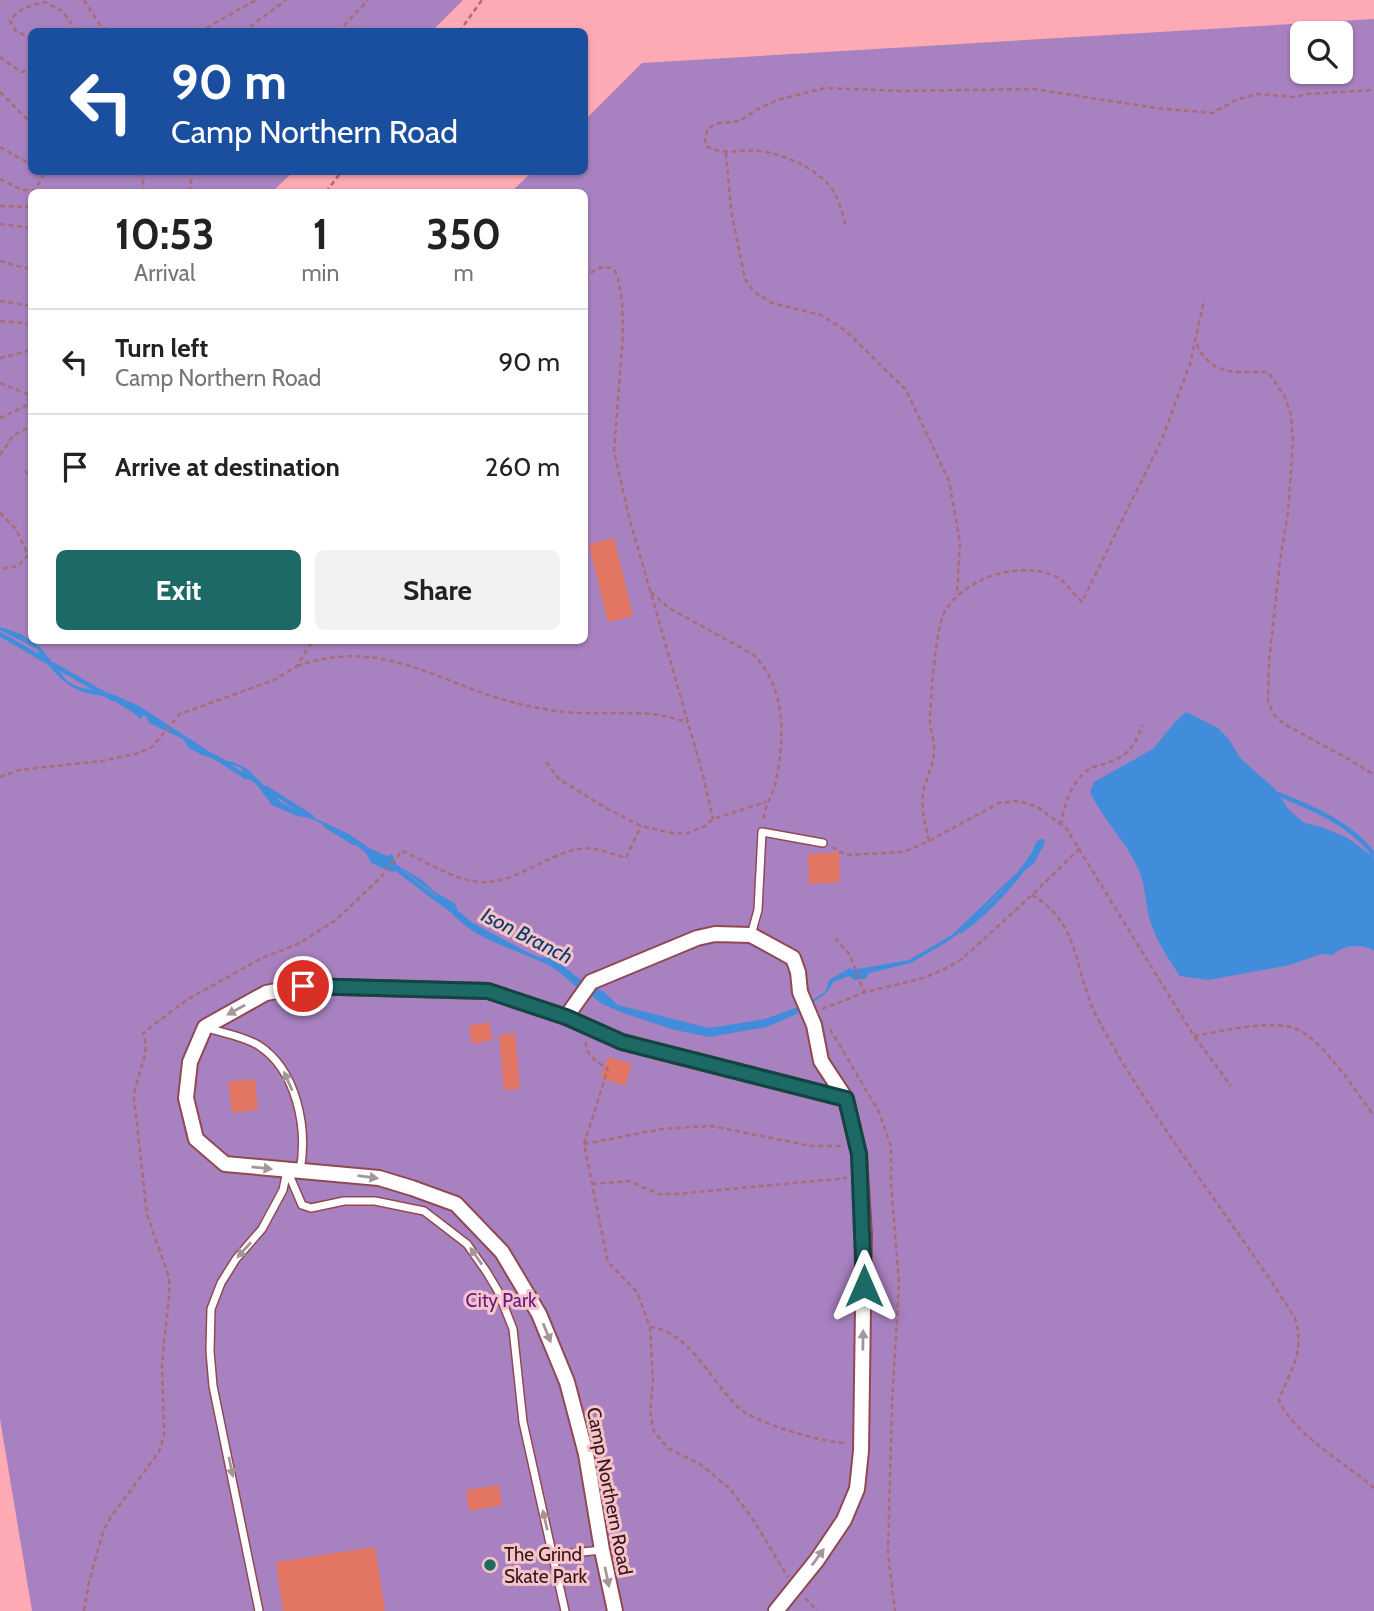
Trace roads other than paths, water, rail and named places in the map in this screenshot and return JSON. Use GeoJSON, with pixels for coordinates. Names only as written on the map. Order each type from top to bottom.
{"type":"FeatureCollection","features":[{"type":"Feature","properties":{"kind":"street"},"geometry":{"type":"LineString","coordinates":[[566,1017],[591,982],[696,938],[715,934],[751,935],[793,958],[800,992],[814,1025],[821,1061],[846,1099],[858,1147],[864,1235],[861,1442],[857,1489],[844,1520],[776,1611]]}},
{"type":"Feature","properties":{"kind":"street"},"geometry":{"type":"LineString","coordinates":[[205,1027],[266,993],[303,986],[488,991],[566,1017],[622,1042],[846,1099]]}},
{"type":"Feature","properties":{"kind":"street","name":"Camp Northern Road"},"geometry":{"type":"LineString","coordinates":[[205,1027],[190,1062],[186,1098],[196,1139],[225,1164],[379,1178],[456,1204],[502,1252],[539,1314],[567,1382],[586,1454],[615,1611]]}},
{"type":"Feature","properties":{"kind":"lane"},"geometry":{"type":"LineString","coordinates":[[751,935],[758,910],[762,832],[822,842]]}},
{"type":"Feature","properties":{"kind":"lane"},"geometry":{"type":"LineString","coordinates":[[205,1027],[257,1044],[280,1063],[292,1087],[304,1150],[262,1229],[236,1259],[220,1283],[211,1309],[210,1351],[214,1386],[259,1611]]}},
{"type":"Feature","properties":{"kind":"lane"},"geometry":{"type":"LineString","coordinates":[[293,1171],[302,1205],[311,1208],[344,1201],[375,1201],[424,1211],[467,1244],[486,1271],[498,1291],[513,1329],[523,1422],[565,1611]]}},
{"type":"Feature","properties":{"kind":"lane"},"geometry":{"type":"LineString","coordinates":[[553,1555],[602,1550]]}},
{"type":"Feature","properties":{"kind":"water"},"geometry":{"type":"Polygon","coordinates":[[[0,627],[21,634],[28,639],[28,644],[35,644],[41,648],[67,681],[78,687],[112,694],[139,706],[210,752],[246,768],[282,803],[349,834],[369,848],[387,856],[392,854],[397,865],[456,904],[457,910],[473,923],[529,953],[553,958],[577,977],[604,992],[618,1005],[709,1028],[765,1019],[806,1004],[825,992],[829,980],[850,968],[852,970],[909,960],[952,935],[1012,877],[1030,864],[1037,851],[1033,849],[1037,841],[1045,843],[1034,863],[1009,883],[963,930],[911,963],[869,973],[865,979],[855,980],[849,976],[833,982],[827,991],[810,1008],[767,1027],[709,1037],[675,1030],[602,1004],[548,965],[483,937],[460,921],[438,901],[436,895],[404,871],[399,869],[392,872],[371,863],[366,853],[344,835],[310,818],[297,816],[272,805],[255,783],[241,775],[243,770],[239,767],[189,748],[183,739],[149,723],[146,716],[142,716],[141,720],[109,696],[76,689],[54,671],[37,649],[0,630],[0,627]]]}},
{"type":"Feature","properties":{"kind":"water"},"geometry":{"type":"Polygon","coordinates":[[[1186,712],[1218,728],[1241,759],[1273,787],[1290,811],[1305,823],[1348,838],[1372,856],[1374,951],[1352,946],[1333,955],[1321,954],[1290,965],[1208,980],[1180,976],[1160,945],[1151,924],[1139,870],[1090,792],[1094,782],[1153,749],[1186,712]]]}},
{"type":"Feature","properties":{"kind":"waterway","name":"Ison Branch"},"geometry":{"type":"LineString","coordinates":[[0,634],[46,661]]}},
{"type":"Feature","properties":{"kind":"waterway","name":"Ison Branch"},"geometry":{"type":"LineString","coordinates":[[54,665],[113,699]]}},
{"type":"Feature","properties":{"kind":"waterway","name":"Ison Branch"},"geometry":{"type":"LineString","coordinates":[[215,757],[246,777]]}},
{"type":"Feature","properties":{"kind":"waterway","name":"Ison Branch"},"geometry":{"type":"LineString","coordinates":[[266,788],[312,817]]}},
{"type":"Feature","properties":{"kind":"waterway","name":"Ison Branch"},"geometry":{"type":"LineString","coordinates":[[1273,792],[1341,825],[1353,833],[1374,855]]}},
{"type":"Feature","properties":{"kind":"waterway","name":"Ison Branch"},"geometry":{"type":"LineString","coordinates":[[325,825],[354,843]]}},
{"type":"Feature","properties":{"kind":"waterway","name":"Ison Branch"},"geometry":{"type":"LineString","coordinates":[[961,931],[1006,890],[1042,841]]}},
{"type":"Feature","properties":{"kind":"waterway","name":"Ison Branch"},"geometry":{"type":"LineString","coordinates":[[394,867],[440,902]]}},
{"type":"Feature","properties":{"kind":"place","name":"The Grind Skate Park"},"geometry":{"type":"Point","coordinates":[490,1565]}},
{"type":"Feature","properties":{"kind":"park label","name":"City Park"},"geometry":{"type":"Point","coordinates":[501,1300]}}]}
